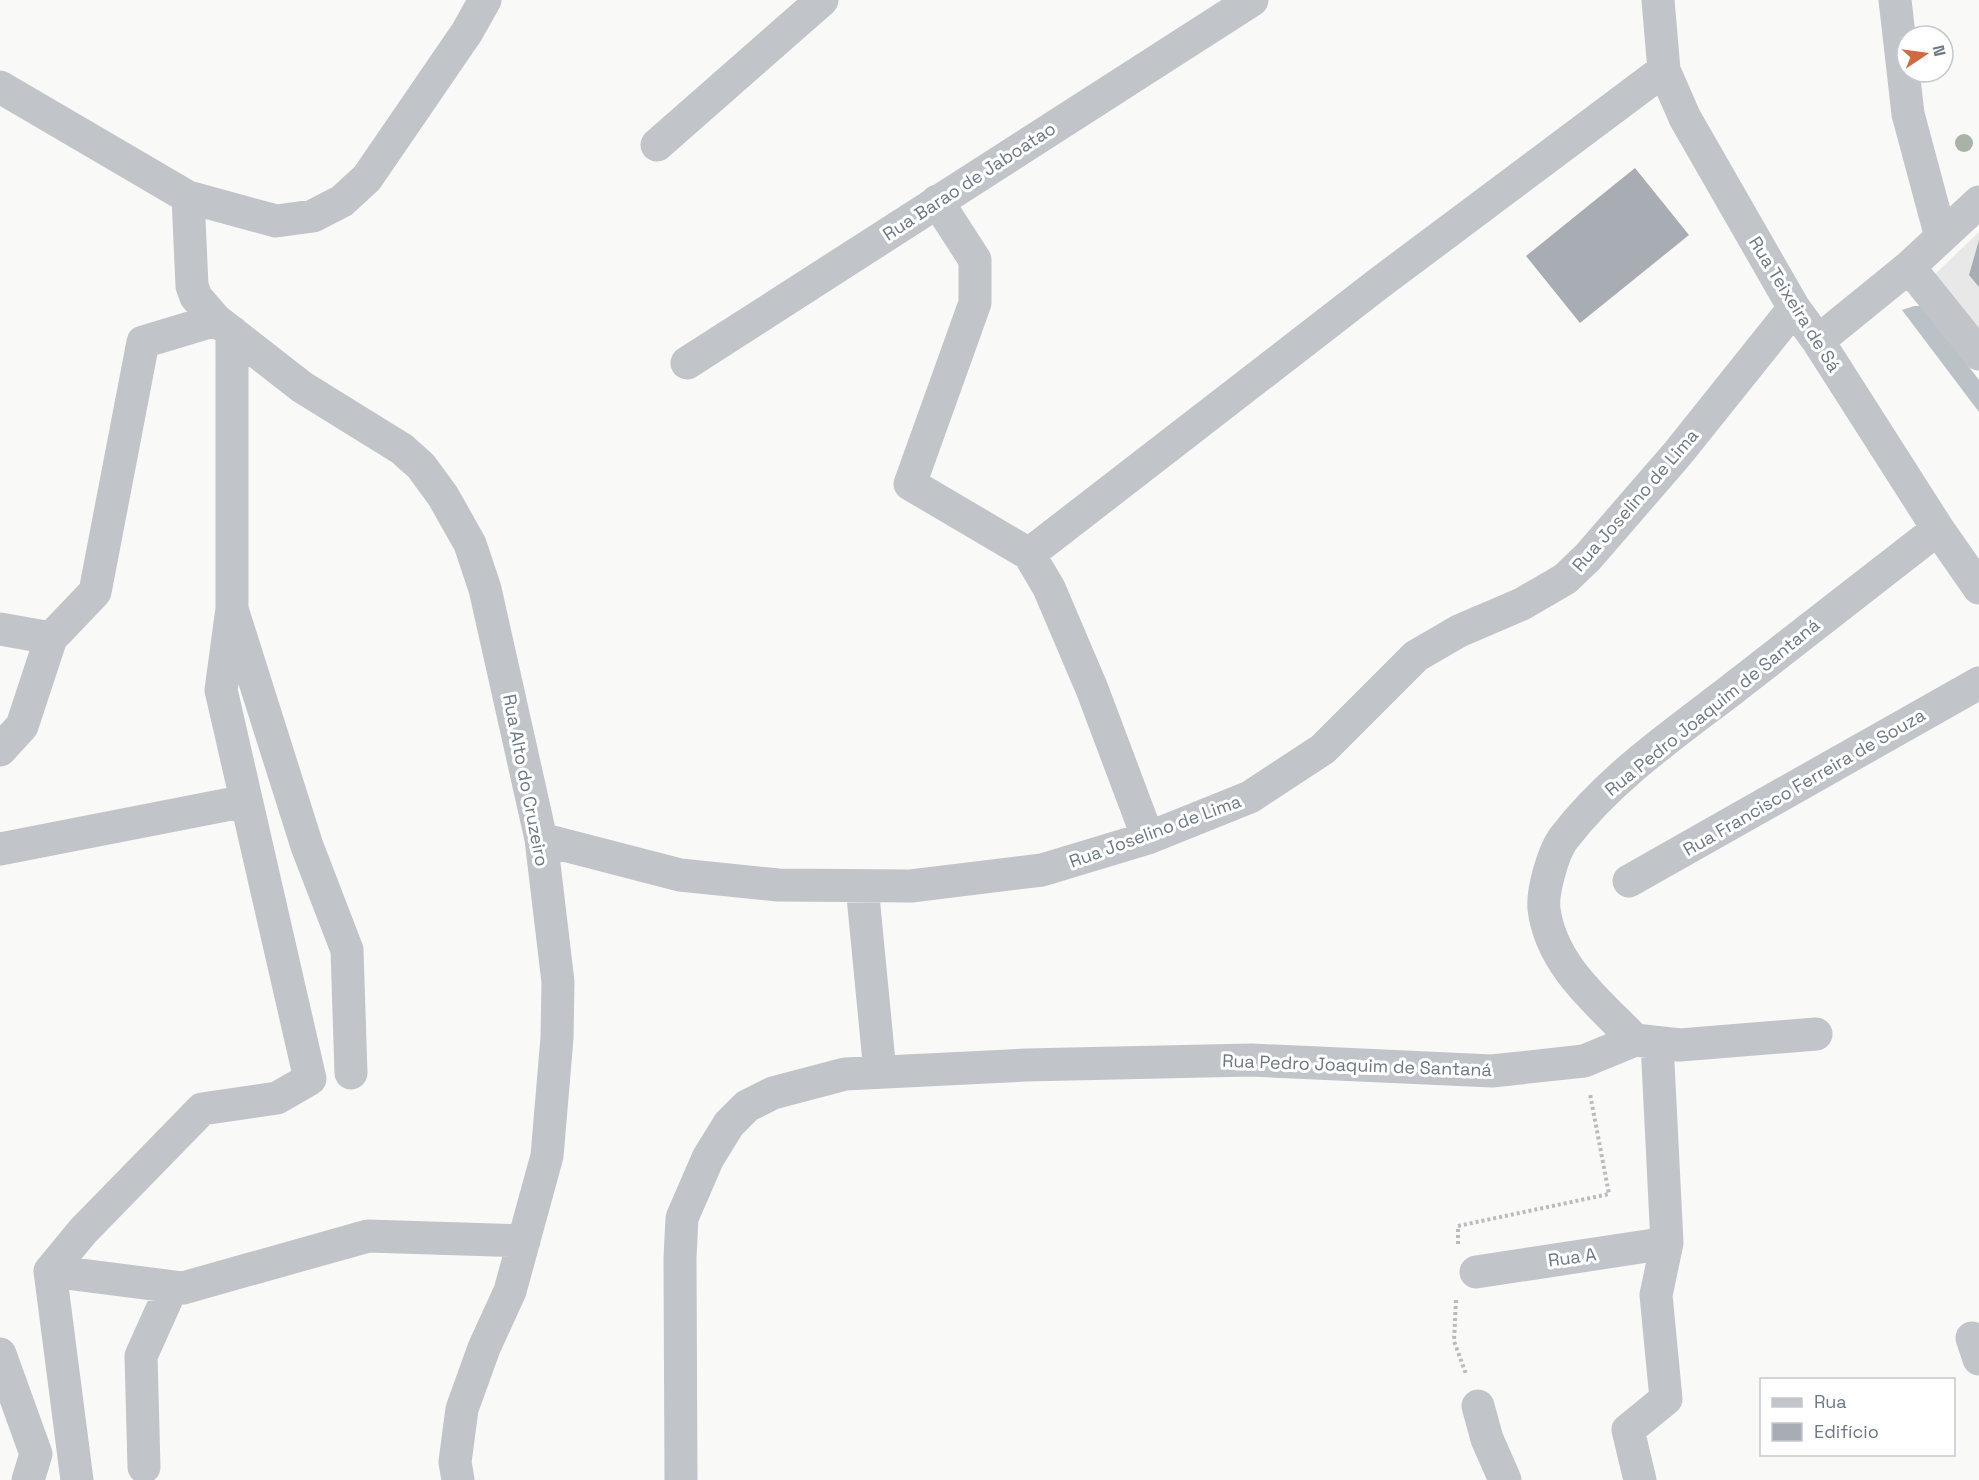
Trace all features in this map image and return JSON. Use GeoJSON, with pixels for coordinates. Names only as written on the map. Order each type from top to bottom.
{"type":"FeatureCollection","features":[{"type":"Feature","properties":{"kind":"street"},"geometry":{"type":"LineString","coordinates":[[0,87],[188,197],[276,221],[313,216],[342,201],[367,178],[467,32],[485,0]]}},
{"type":"Feature","properties":{"kind":"street"},"geometry":{"type":"LineString","coordinates":[[657,145],[822,0]]}},
{"type":"Feature","properties":{"kind":"street","name":"Rua Barao de Jaboatao"},"geometry":{"type":"LineString","coordinates":[[687,363],[1252,0]]}},
{"type":"Feature","properties":{"kind":"street","name":"Rua Teixeira de Sá"},"geometry":{"type":"LineString","coordinates":[[1658,0],[1664,70],[1685,118],[1794,308],[1818,341],[1938,529],[1979,588]]}},
{"type":"Feature","properties":{"kind":"street"},"geometry":{"type":"LineString","coordinates":[[1895,0],[1908,114],[1941,237]]}},
{"type":"Feature","properties":{"kind":"street"},"geometry":{"type":"LineString","coordinates":[[1029,554],[1378,284],[1664,70]]}},
{"type":"Feature","properties":{"kind":"street","name":"Rua Alto do Cruzeiro"},"geometry":{"type":"LineString","coordinates":[[188,197],[192,286],[196,297],[224,326],[302,387],[402,449],[422,466],[443,496],[470,544],[485,589],[541,839],[558,982],[557,1038],[547,1156],[510,1291],[484,1348],[462,1409],[456,1462],[458,1480]]}},
{"type":"Feature","properties":{"kind":"street"},"geometry":{"type":"LineString","coordinates":[[937,201],[975,260],[975,303],[910,484],[1029,554],[1049,588],[1092,689],[1148,838]]}},
{"type":"Feature","properties":{"kind":"street"},"geometry":{"type":"LineString","coordinates":[[1818,341],[1909,267],[1979,202]]}},
{"type":"Feature","properties":{"kind":"street"},"geometry":{"type":"LineString","coordinates":[[1909,267],[1979,354]]}},
{"type":"Feature","properties":{"kind":"street","name":"Rua Joselino de Lima"},"geometry":{"type":"LineString","coordinates":[[541,839],[680,876],[778,885],[911,886],[1042,870],[1148,838],[1250,797],[1323,749],[1416,656],[1459,631],[1522,604],[1565,579],[1588,557],[1678,453],[1794,308]]}},
{"type":"Feature","properties":{"kind":"street"},"geometry":{"type":"LineString","coordinates":[[0,750],[22,726],[51,638],[95,592],[143,342],[224,326],[232,609],[220,690],[310,1079],[277,1098],[202,1109],[83,1231],[50,1271],[77,1480]]}},
{"type":"Feature","properties":{"kind":"street","name":"Rua Pedro Joaquim de Santaná"},"geometry":{"type":"LineString","coordinates":[[1646,1041],[1573,976],[1550,939],[1543,906],[1550,869],[1562,842],[1596,801],[1650,753],[1938,529]]}},
{"type":"Feature","properties":{"kind":"street"},"geometry":{"type":"LineString","coordinates":[[232,609],[307,846],[346,950],[351,1073]]}},
{"type":"Feature","properties":{"kind":"street"},"geometry":{"type":"LineString","coordinates":[[0,628],[51,638]]}},
{"type":"Feature","properties":{"kind":"street","name":"Rua Francisco Ferreira de Souza"},"geometry":{"type":"LineString","coordinates":[[1629,881],[1979,683]]}},
{"type":"Feature","properties":{"kind":"street"},"geometry":{"type":"LineString","coordinates":[[0,849],[246,801]]}},
{"type":"Feature","properties":{"kind":"street"},"geometry":{"type":"LineString","coordinates":[[862,886],[880,1072]]}},
{"type":"Feature","properties":{"kind":"street"},"geometry":{"type":"LineString","coordinates":[[1640,1480],[1628,1430],[1666,1399],[1656,1295],[1667,1243],[1646,1041],[1680,1045],[1815,1034]]}},
{"type":"Feature","properties":{"kind":"street","name":"Rua Pedro Joaquim de Santaná"},"geometry":{"type":"LineString","coordinates":[[681,1480],[680,1258],[682,1218],[708,1158],[729,1124],[747,1106],[764,1098],[845,1074],[1026,1065],[1251,1060],[1492,1071],[1584,1061],[1646,1041]]}},
{"type":"Feature","properties":{"kind":"street"},"geometry":{"type":"LineString","coordinates":[[50,1271],[183,1288],[368,1236],[524,1241]]}},
{"type":"Feature","properties":{"kind":"street","name":"Rua A"},"geometry":{"type":"LineString","coordinates":[[1476,1272],[1667,1243]]}},
{"type":"Feature","properties":{"kind":"street"},"geometry":{"type":"LineString","coordinates":[[144,1467],[141,1356],[172,1287]]}},
{"type":"Feature","properties":{"kind":"street"},"geometry":{"type":"LineString","coordinates":[[0,1354],[36,1454],[28,1480]]}},
{"type":"Feature","properties":{"kind":"street"},"geometry":{"type":"LineString","coordinates":[[1478,1406],[1487,1439],[1505,1480]]}},
{"type":"Feature","properties":{"kind":"shaded area"},"geometry":{"type":"Polygon","coordinates":[[[1979,232],[1979,334],[1932,277],[1979,232]]]}},
{"type":"Feature","properties":{"kind":"shaded area"},"geometry":{"type":"Polygon","coordinates":[[[1920,306],[1927,312],[1979,380],[1979,412],[1902,310],[1920,306]]]}},
{"type":"Feature","properties":{"kind":"building"},"geometry":{"type":"Polygon","coordinates":[[[1635,168],[1689,235],[1580,323],[1526,256],[1635,168]]]}},
{"type":"Feature","properties":{"kind":"building"},"geometry":{"type":"Polygon","coordinates":[[[1979,240],[1979,287],[1969,275],[1979,240]]]}}]}
